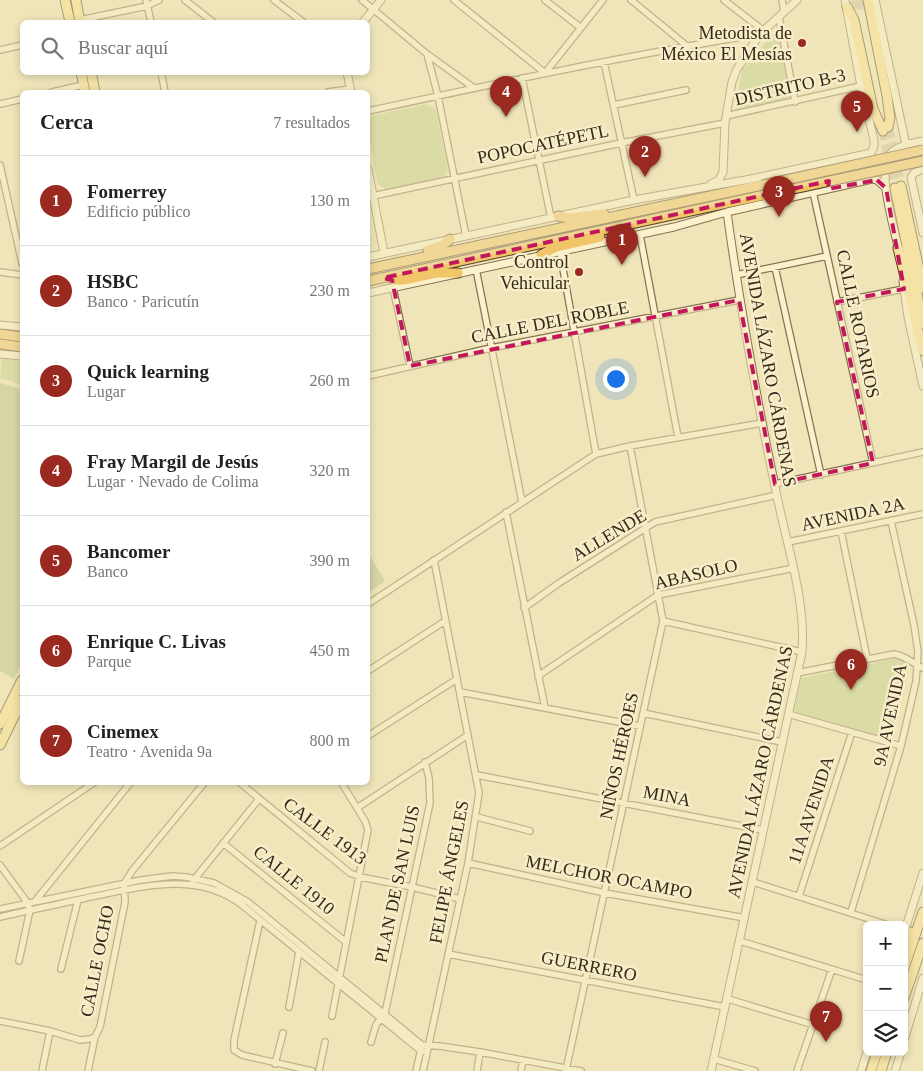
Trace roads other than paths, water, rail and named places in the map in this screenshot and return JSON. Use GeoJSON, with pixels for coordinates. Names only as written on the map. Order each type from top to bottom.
{"type":"FeatureCollection","features":[{"type":"Feature","properties":{"kind":"highway"},"geometry":{"type":"LineString","coordinates":[[370,268],[923,150]]}},
{"type":"Feature","properties":{"kind":"highway"},"geometry":{"type":"LineString","coordinates":[[370,281],[923,161]]}},
{"type":"Feature","properties":{"kind":"highway"},"geometry":{"type":"LineString","coordinates":[[555,217],[568,218],[602,214],[617,216]]}},
{"type":"Feature","properties":{"kind":"highway"},"geometry":{"type":"LineString","coordinates":[[542,255],[556,247],[614,234],[630,224]]}},
{"type":"Feature","properties":{"kind":"highway"},"geometry":{"type":"LineString","coordinates":[[384,265],[391,258],[439,247],[450,239]]}},
{"type":"Feature","properties":{"kind":"highway"},"geometry":{"type":"LineString","coordinates":[[383,278],[404,280],[436,273],[458,273]]}},
{"type":"Feature","properties":{"kind":"highway"},"geometry":{"type":"LineString","coordinates":[[0,334],[20,337]]}},
{"type":"Feature","properties":{"kind":"highway"},"geometry":{"type":"LineString","coordinates":[[0,344],[20,347]]}},
{"type":"Feature","properties":{"kind":"main road"},"geometry":{"type":"LineString","coordinates":[[65,0],[70,20]]}},
{"type":"Feature","properties":{"kind":"main road"},"geometry":{"type":"LineString","coordinates":[[76,0],[80,20]]}},
{"type":"Feature","properties":{"kind":"main road"},"geometry":{"type":"LineString","coordinates":[[868,0],[888,96],[890,118],[887,129]]}},
{"type":"Feature","properties":{"kind":"main road"},"geometry":{"type":"LineString","coordinates":[[845,2],[854,20],[873,110],[887,129]]}},
{"type":"Feature","properties":{"kind":"main road"},"geometry":{"type":"LineString","coordinates":[[860,10],[887,129]]}},
{"type":"Feature","properties":{"kind":"main road"},"geometry":{"type":"LineString","coordinates":[[82,75],[84,89]]}},
{"type":"Feature","properties":{"kind":"main road"},"geometry":{"type":"LineString","coordinates":[[92,75],[95,90]]}},
{"type":"Feature","properties":{"kind":"main road"},"geometry":{"type":"LineString","coordinates":[[894,187],[923,288]]}},
{"type":"Feature","properties":{"kind":"main road"},"geometry":{"type":"LineString","coordinates":[[894,187],[923,323]]}},
{"type":"Feature","properties":{"kind":"main road"},"geometry":{"type":"LineString","coordinates":[[898,248],[923,351]]}},
{"type":"Feature","properties":{"kind":"main road"},"geometry":{"type":"LineString","coordinates":[[0,745],[3,722],[20,684]]}},
{"type":"Feature","properties":{"kind":"main road"},"geometry":{"type":"LineString","coordinates":[[3,722],[20,702]]}},
{"type":"Feature","properties":{"kind":"main road"},"geometry":{"type":"LineString","coordinates":[[905,966],[923,912]]}},
{"type":"Feature","properties":{"kind":"main road"},"geometry":{"type":"LineString","coordinates":[[908,939],[913,930],[919,925]]}},
{"type":"Feature","properties":{"kind":"main road"},"geometry":{"type":"LineString","coordinates":[[908,986],[923,943]]}},
{"type":"Feature","properties":{"kind":"main road"},"geometry":{"type":"LineString","coordinates":[[871,1071],[876,1056]]}},
{"type":"Feature","properties":{"kind":"main road"},"geometry":{"type":"LineString","coordinates":[[881,1071],[886,1056]]}},
{"type":"Feature","properties":{"kind":"street"},"geometry":{"type":"LineString","coordinates":[[84,20],[159,0]]}},
{"type":"Feature","properties":{"kind":"street"},"geometry":{"type":"LineString","coordinates":[[185,0],[210,20]]}},
{"type":"Feature","properties":{"kind":"street"},"geometry":{"type":"LineString","coordinates":[[274,0],[299,20]]}},
{"type":"Feature","properties":{"kind":"street"},"geometry":{"type":"LineString","coordinates":[[362,0],[428,54],[474,88]]}},
{"type":"Feature","properties":{"kind":"street"},"geometry":{"type":"LineString","coordinates":[[365,20],[381,0]]}},
{"type":"Feature","properties":{"kind":"street"},"geometry":{"type":"LineString","coordinates":[[454,0],[545,74]]}},
{"type":"Feature","properties":{"kind":"street"},"geometry":{"type":"LineString","coordinates":[[545,0],[581,28]]}},
{"type":"Feature","properties":{"kind":"street"},"geometry":{"type":"LineString","coordinates":[[545,74],[603,0]]}},
{"type":"Feature","properties":{"kind":"street"},"geometry":{"type":"LineString","coordinates":[[631,0],[687,46]]}},
{"type":"Feature","properties":{"kind":"street"},"geometry":{"type":"LineString","coordinates":[[724,0],[762,33]]}},
{"type":"Feature","properties":{"kind":"street"},"geometry":{"type":"LineString","coordinates":[[782,0],[781,15],[795,102]]}},
{"type":"Feature","properties":{"kind":"street"},"geometry":{"type":"LineString","coordinates":[[702,188],[714,183],[721,177],[723,172],[725,120],[732,82],[744,57],[762,33],[797,0]]}},
{"type":"Feature","properties":{"kind":"street"},"geometry":{"type":"LineString","coordinates":[[875,0],[906,145]]}},
{"type":"Feature","properties":{"kind":"street"},"geometry":{"type":"LineString","coordinates":[[370,256],[634,200],[871,153],[874,146],[845,2]]}},
{"type":"Feature","properties":{"kind":"street"},"geometry":{"type":"LineString","coordinates":[[147,3],[151,20]]}},
{"type":"Feature","properties":{"kind":"street"},"geometry":{"type":"LineString","coordinates":[[370,111],[522,78],[762,33]]}},
{"type":"Feature","properties":{"kind":"street"},"geometry":{"type":"LineString","coordinates":[[0,50],[20,45]]}},
{"type":"Feature","properties":{"kind":"street"},"geometry":{"type":"LineString","coordinates":[[428,54],[466,236]]}},
{"type":"Feature","properties":{"kind":"street"},"geometry":{"type":"LineString","coordinates":[[604,62],[634,200]]}},
{"type":"Feature","properties":{"kind":"street"},"geometry":{"type":"LineString","coordinates":[[162,75],[165,90]]}},
{"type":"Feature","properties":{"kind":"street"},"geometry":{"type":"LineString","coordinates":[[348,75],[351,90]]}},
{"type":"Feature","properties":{"kind":"street"},"geometry":{"type":"LineString","coordinates":[[522,78],[539,160],[555,217]]}},
{"type":"Feature","properties":{"kind":"street","name":"DISTRITO B-3"},"geometry":{"type":"LineString","coordinates":[[725,120],[861,86]]}},
{"type":"Feature","properties":{"kind":"street"},"geometry":{"type":"LineString","coordinates":[[614,105],[686,90]]}},
{"type":"Feature","properties":{"kind":"street"},"geometry":{"type":"LineString","coordinates":[[0,104],[20,99]]}},
{"type":"Feature","properties":{"kind":"street","name":"POPOCATÉPETL"},"geometry":{"type":"LineString","coordinates":[[370,197],[725,120]]}},
{"type":"Feature","properties":{"kind":"street"},"geometry":{"type":"LineString","coordinates":[[923,141],[906,145],[890,155],[886,163],[894,187],[898,248],[923,386]]}},
{"type":"Feature","properties":{"kind":"street"},"geometry":{"type":"LineString","coordinates":[[850,158],[848,170],[854,179],[859,182]]}},
{"type":"Feature","properties":{"kind":"street"},"geometry":{"type":"LineString","coordinates":[[817,164],[824,166],[829,172],[828,185],[823,190]]}},
{"type":"Feature","properties":{"kind":"street"},"geometry":{"type":"LineString","coordinates":[[0,165],[20,255]]}},
{"type":"Feature","properties":{"kind":"street"},"geometry":{"type":"LineString","coordinates":[[923,170],[914,172],[912,175],[923,233]]}},
{"type":"Feature","properties":{"kind":"street"},"geometry":{"type":"LineString","coordinates":[[370,293],[640,235],[727,212],[872,179],[894,187]]}},
{"type":"Feature","properties":{"kind":"street","name":"CALLE ROTARIOS"},"geometry":{"type":"LineString","coordinates":[[813,192],[873,463]]}},
{"type":"Feature","properties":{"kind":"street"},"geometry":{"type":"LineString","coordinates":[[370,197],[384,253]]}},
{"type":"Feature","properties":{"kind":"street","name":"AVENIDA LÁZARO CÁRDENAS"},"geometry":{"type":"LineString","coordinates":[[711,1071],[802,652],[803,621],[794,568],[762,423],[739,300],[727,212]]}},
{"type":"Feature","properties":{"kind":"street"},"geometry":{"type":"LineString","coordinates":[[640,235],[678,437]]}},
{"type":"Feature","properties":{"kind":"street"},"geometry":{"type":"LineString","coordinates":[[560,252],[596,454]]}},
{"type":"Feature","properties":{"kind":"street"},"geometry":{"type":"LineString","coordinates":[[736,275],[827,256]]}},
{"type":"Feature","properties":{"kind":"street"},"geometry":{"type":"LineString","coordinates":[[775,267],[821,475]]}},
{"type":"Feature","properties":{"kind":"street"},"geometry":{"type":"LineString","coordinates":[[476,269],[522,502]]}},
{"type":"Feature","properties":{"kind":"street"},"geometry":{"type":"LineString","coordinates":[[0,272],[20,275]]}},
{"type":"Feature","properties":{"kind":"street"},"geometry":{"type":"LineString","coordinates":[[393,288],[410,366]]}},
{"type":"Feature","properties":{"kind":"street"},"geometry":{"type":"LineString","coordinates":[[837,302],[904,289]]}},
{"type":"Feature","properties":{"kind":"street","name":"CALLE DEL ROBLE"},"geometry":{"type":"LineString","coordinates":[[370,376],[491,348],[739,300]]}},
{"type":"Feature","properties":{"kind":"street"},"geometry":{"type":"LineString","coordinates":[[0,325],[20,327]]}},
{"type":"Feature","properties":{"kind":"street"},"geometry":{"type":"LineString","coordinates":[[0,354],[20,356]]}},
{"type":"Feature","properties":{"kind":"street"},"geometry":{"type":"LineString","coordinates":[[370,603],[596,454],[678,437],[762,423]]}},
{"type":"Feature","properties":{"kind":"street","name":"NIÑOS HÉROES"},"geometry":{"type":"LineString","coordinates":[[566,1070],[662,622],[630,446]]}},
{"type":"Feature","properties":{"kind":"street"},"geometry":{"type":"LineString","coordinates":[[775,484],[923,452]]}},
{"type":"Feature","properties":{"kind":"street","name":"ALLENDE"},"geometry":{"type":"LineString","coordinates":[[524,608],[645,527],[666,519],[777,495]]}},
{"type":"Feature","properties":{"kind":"street"},"geometry":{"type":"LineString","coordinates":[[506,512],[545,708]]}},
{"type":"Feature","properties":{"kind":"street","name":"AVENIDA 2A"},"geometry":{"type":"LineString","coordinates":[[788,542],[923,514]]}},
{"type":"Feature","properties":{"kind":"street","name":"9A AVENIDA"},"geometry":{"type":"LineString","coordinates":[[850,912],[901,746],[920,667],[914,624],[891,521]]}},
{"type":"Feature","properties":{"kind":"street"},"geometry":{"type":"LineString","coordinates":[[841,532],[867,658]]}},
{"type":"Feature","properties":{"kind":"street","name":"FELIPE ÁNGELES"},"geometry":{"type":"LineString","coordinates":[[416,1071],[425,1048],[448,954],[468,863],[480,794],[434,560]]}},
{"type":"Feature","properties":{"kind":"street","name":"ABASOLO"},"geometry":{"type":"LineString","coordinates":[[538,676],[658,595],[794,568]]}},
{"type":"Feature","properties":{"kind":"street"},"geometry":{"type":"LineString","coordinates":[[370,670],[445,621]]}},
{"type":"Feature","properties":{"kind":"street"},"geometry":{"type":"LineString","coordinates":[[662,622],[802,652]]}},
{"type":"Feature","properties":{"kind":"street"},"geometry":{"type":"LineString","coordinates":[[797,673],[894,654],[908,658],[920,667]]}},
{"type":"Feature","properties":{"kind":"street"},"geometry":{"type":"LineString","coordinates":[[370,735],[457,679]]}},
{"type":"Feature","properties":{"kind":"street"},"geometry":{"type":"LineString","coordinates":[[916,681],[923,681]]}},
{"type":"Feature","properties":{"kind":"street"},"geometry":{"type":"LineString","coordinates":[[460,692],[640,726]]}},
{"type":"Feature","properties":{"kind":"street"},"geometry":{"type":"LineString","coordinates":[[643,713],[782,742]]}},
{"type":"Feature","properties":{"kind":"street"},"geometry":{"type":"LineString","coordinates":[[788,714],[901,746]]}},
{"type":"Feature","properties":{"kind":"street","name":"11A AVENIDA"},"geometry":{"type":"LineString","coordinates":[[799,896],[852,732]]}},
{"type":"Feature","properties":{"kind":"street"},"geometry":{"type":"LineString","coordinates":[[357,808],[468,735]]}},
{"type":"Feature","properties":{"kind":"street","name":"PLAN DE SAN LUIS"},"geometry":{"type":"LineString","coordinates":[[384,1013],[430,803],[425,762]]}},
{"type":"Feature","properties":{"kind":"street","name":"MINA"},"geometry":{"type":"LineString","coordinates":[[477,775],[763,830]]}},
{"type":"Feature","properties":{"kind":"street"},"geometry":{"type":"LineString","coordinates":[[0,846],[91,785]]}},
{"type":"Feature","properties":{"kind":"street"},"geometry":{"type":"LineString","coordinates":[[36,900],[130,785]]}},
{"type":"Feature","properties":{"kind":"street"},"geometry":{"type":"LineString","coordinates":[[124,887],[132,871],[202,785]]}},
{"type":"Feature","properties":{"kind":"street","name":"CALLE 1913"},"geometry":{"type":"LineString","coordinates":[[243,785],[350,873],[360,877],[460,899]]}},
{"type":"Feature","properties":{"kind":"street"},"geometry":{"type":"LineString","coordinates":[[332,1016],[368,830],[365,820],[343,785]]}},
{"type":"Feature","properties":{"kind":"street"},"geometry":{"type":"LineString","coordinates":[[190,885],[259,799]]}},
{"type":"Feature","properties":{"kind":"street"},"geometry":{"type":"LineString","coordinates":[[477,817],[530,831]]}},
{"type":"Feature","properties":{"kind":"street","name":"CALLE 1910"},"geometry":{"type":"LineString","coordinates":[[223,843],[346,942]]}},
{"type":"Feature","properties":{"kind":"street","name":"MELCHOR OCAMPO"},"geometry":{"type":"LineString","coordinates":[[468,863],[605,893],[745,918]]}},
{"type":"Feature","properties":{"kind":"street"},"geometry":{"type":"LineString","coordinates":[[0,864],[27,902],[30,910],[19,961]]}},
{"type":"Feature","properties":{"kind":"street"},"geometry":{"type":"LineString","coordinates":[[907,921],[923,873]]}},
{"type":"Feature","properties":{"kind":"street"},"geometry":{"type":"LineString","coordinates":[[0,917],[78,900],[157,878],[173,876],[194,878],[214,883],[243,898],[339,975],[425,1048]]}},
{"type":"Feature","properties":{"kind":"street"},"geometry":{"type":"LineString","coordinates":[[753,882],[876,921]]}},
{"type":"Feature","properties":{"kind":"street"},"geometry":{"type":"LineString","coordinates":[[0,908],[36,900],[124,887],[167,884],[190,885],[226,895],[380,1018],[425,1048],[480,1052],[566,1070],[581,1071]]}},
{"type":"Feature","properties":{"kind":"street","name":"CALLE OCHO"},"geometry":{"type":"LineString","coordinates":[[88,1071],[95,1036],[100,1027],[125,902],[124,887]]}},
{"type":"Feature","properties":{"kind":"street"},"geometry":{"type":"LineString","coordinates":[[61,969],[78,900]]}},
{"type":"Feature","properties":{"kind":"street"},"geometry":{"type":"LineString","coordinates":[[260,921],[234,1040],[234,1050],[242,1055],[275,1064],[312,1071]]}},
{"type":"Feature","properties":{"kind":"street"},"geometry":{"type":"LineString","coordinates":[[740,941],[863,979]]}},
{"type":"Feature","properties":{"kind":"street"},"geometry":{"type":"LineString","coordinates":[[289,1007],[299,952]]}},
{"type":"Feature","properties":{"kind":"street","name":"GUERRERO"},"geometry":{"type":"LineString","coordinates":[[448,954],[725,1007]]}},
{"type":"Feature","properties":{"kind":"street"},"geometry":{"type":"LineString","coordinates":[[797,1071],[832,969]]}},
{"type":"Feature","properties":{"kind":"street"},"geometry":{"type":"LineString","coordinates":[[908,1027],[923,978]]}},
{"type":"Feature","properties":{"kind":"street"},"geometry":{"type":"LineString","coordinates":[[728,999],[814,1025]]}},
{"type":"Feature","properties":{"kind":"street"},"geometry":{"type":"LineString","coordinates":[[371,1042],[376,1025],[384,1013]]}},
{"type":"Feature","properties":{"kind":"street"},"geometry":{"type":"LineString","coordinates":[[0,1021],[50,1031],[80,1040],[90,1039],[95,1036]]}},
{"type":"Feature","properties":{"kind":"street"},"geometry":{"type":"LineString","coordinates":[[42,1071],[50,1031]]}},
{"type":"Feature","properties":{"kind":"street"},"geometry":{"type":"LineString","coordinates":[[275,1064],[283,1033]]}},
{"type":"Feature","properties":{"kind":"street"},"geometry":{"type":"LineString","coordinates":[[319,1071],[325,1042]]}},
{"type":"Feature","properties":{"kind":"street","name":"FELIPE ÁNGELES"},"geometry":{"type":"LineString","coordinates":[[423,1071],[425,1048]]}},
{"type":"Feature","properties":{"kind":"street"},"geometry":{"type":"LineString","coordinates":[[477,1071],[480,1052]]}},
{"type":"Feature","properties":{"kind":"street"},"geometry":{"type":"LineString","coordinates":[[861,1071],[866,1056]]}},
{"type":"Feature","properties":{"kind":"street"},"geometry":{"type":"LineString","coordinates":[[895,1071],[899,1056]]}},
{"type":"Feature","properties":{"kind":"street"},"geometry":{"type":"LineString","coordinates":[[714,1059],[755,1071]]}},
{"type":"Feature","properties":{"kind":"street"},"geometry":{"type":"LineString","coordinates":[[520,1071],[523,1060]]}},
{"type":"Feature","properties":{"kind":"tunnel"},"geometry":{"type":"LineString","coordinates":[[855,0],[857,10]]}},
{"type":"Feature","properties":{"kind":"tunnel"},"geometry":{"type":"LineString","coordinates":[[862,0],[864,10]]}},
{"type":"Feature","properties":{"kind":"tunnel"},"geometry":{"type":"LineString","coordinates":[[889,129],[901,186]]}},
{"type":"Feature","properties":{"kind":"tunnel"},"geometry":{"type":"LineString","coordinates":[[883,131],[895,188]]}},
{"type":"Feature","properties":{"kind":"place","name":"Metodista de México El Mesías"},"geometry":{"type":"Point","coordinates":[802,43]}},
{"type":"Feature","properties":{"kind":"place","name":"Fray Margil de Jesús"},"geometry":{"type":"Point","coordinates":[506,117]}},
{"type":"Feature","properties":{"kind":"place","name":"Bancomer"},"geometry":{"type":"Point","coordinates":[857,132]}},
{"type":"Feature","properties":{"kind":"place","name":"HSBC"},"geometry":{"type":"Point","coordinates":[645,177]}},
{"type":"Feature","properties":{"kind":"place","name":"Quick learning"},"geometry":{"type":"Point","coordinates":[779,217]}},
{"type":"Feature","properties":{"kind":"place","name":"Fomerrey"},"geometry":{"type":"Point","coordinates":[622,265]}},
{"type":"Feature","properties":{"kind":"place","name":"Control Vehicular"},"geometry":{"type":"Point","coordinates":[579,272]}},
{"type":"Feature","properties":{"kind":"place","name":"Enrique C. Livas"},"geometry":{"type":"Point","coordinates":[851,690]}},
{"type":"Feature","properties":{"kind":"place","name":"Cinemex"},"geometry":{"type":"Point","coordinates":[826,1042]}}]}
